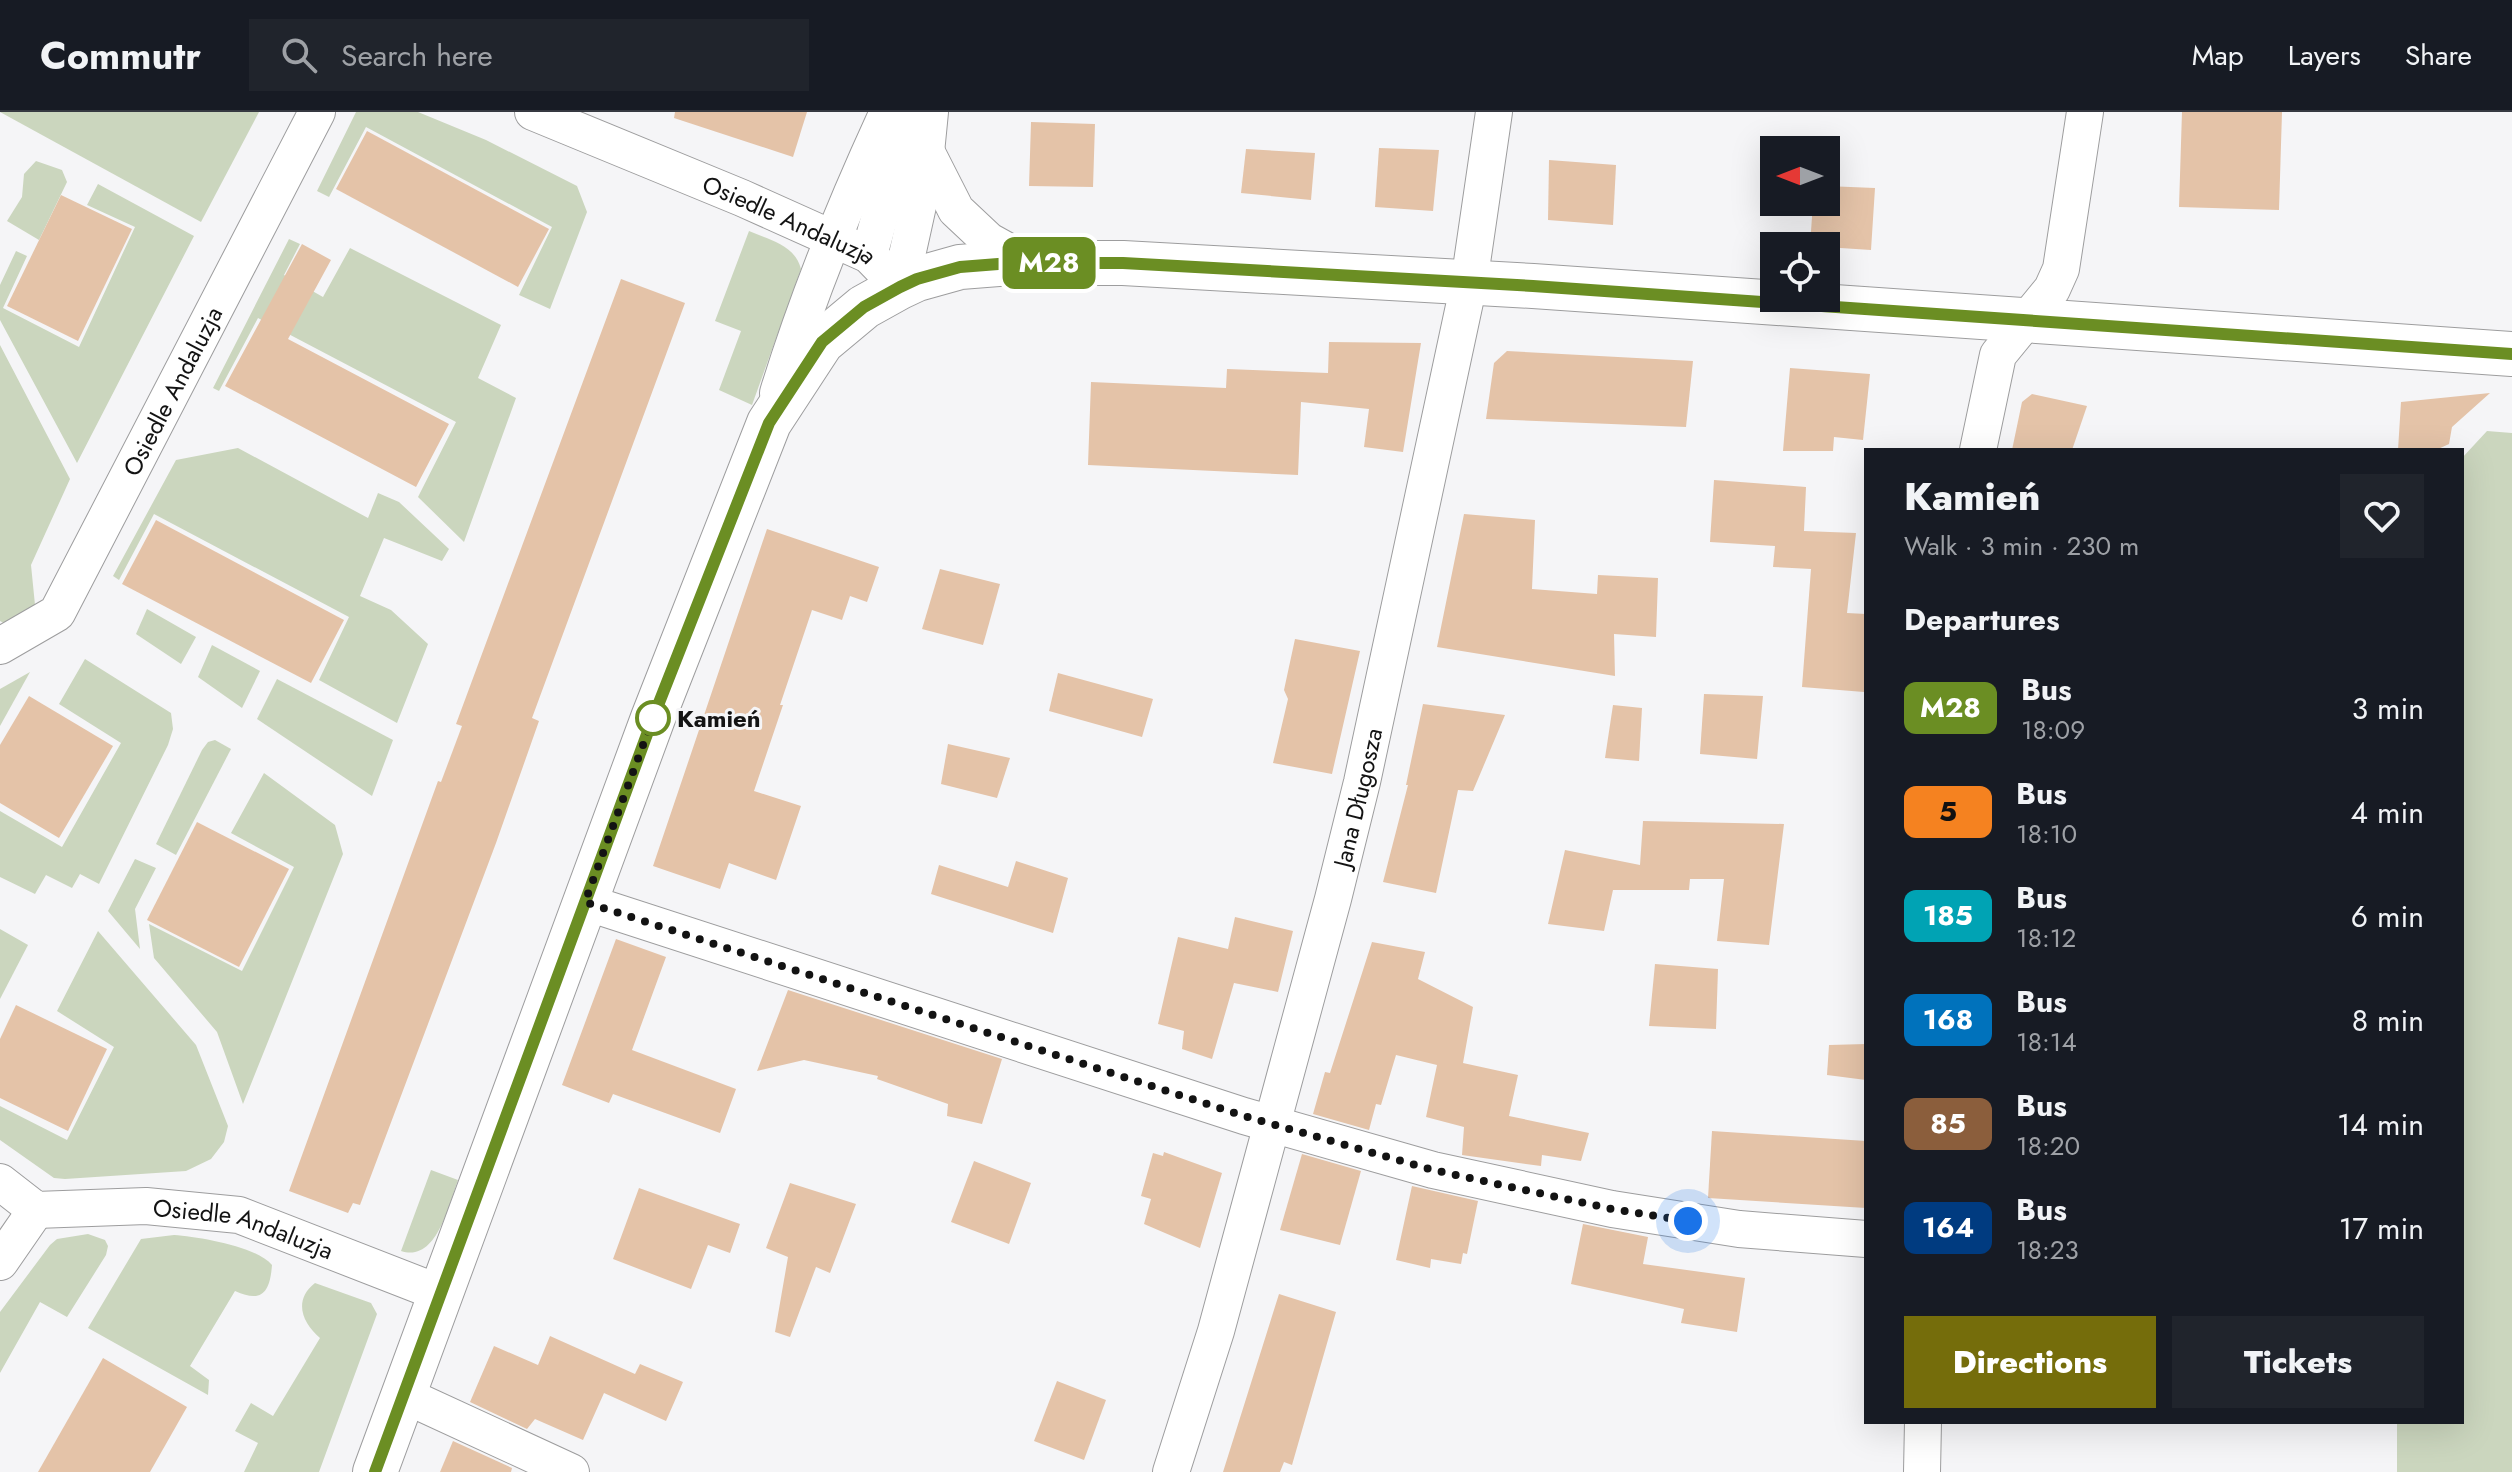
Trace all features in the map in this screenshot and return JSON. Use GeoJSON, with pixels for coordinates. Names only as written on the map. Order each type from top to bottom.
{"type":"FeatureCollection","features":[{"type":"Feature","properties":{"kind":"street","name":"Osiedle Andaluzja"},"geometry":{"type":"LineString","coordinates":[[0,646],[57,613],[317,112]]}},
{"type":"Feature","properties":{"kind":"street","name":"Osiedle Andaluzja"},"geometry":{"type":"LineString","coordinates":[[533,112],[742,198],[869,255],[900,287]]}},
{"type":"Feature","properties":{"kind":"street"},"geometry":{"type":"LineString","coordinates":[[375,1472],[653,718],[769,423],[801,316],[831,238],[888,112]]}},
{"type":"Feature","properties":{"kind":"street"},"geometry":{"type":"LineString","coordinates":[[869,255],[909,112]]}},
{"type":"Feature","properties":{"kind":"street"},"geometry":{"type":"LineString","coordinates":[[900,287],[923,183],[930,112]]}},
{"type":"Feature","properties":{"kind":"street","name":"Jana Długosza"},"geometry":{"type":"LineString","coordinates":[[1171,1472],[1216,1331],[1362,782],[1469,283],[1494,112]]}},
{"type":"Feature","properties":{"kind":"street"},"geometry":{"type":"LineString","coordinates":[[1978,448],[1998,355],[2052,289],[2061,269],[2085,112]]}},
{"type":"Feature","properties":{"kind":"street"},"geometry":{"type":"LineString","coordinates":[[926,151],[956,210],[989,241],[1029,263]]}},
{"type":"Feature","properties":{"kind":"street"},"geometry":{"type":"LineString","coordinates":[[769,423],[822,342],[864,307],[917,279],[960,267],[1029,263],[1123,263],[1469,283],[2512,354]]}},
{"type":"Feature","properties":{"kind":"street"},"geometry":{"type":"LineString","coordinates":[[585,902],[1271,1124],[1433,1170],[1612,1209],[1739,1229],[1864,1239]]}},
{"type":"Feature","properties":{"kind":"street"},"geometry":{"type":"LineString","coordinates":[[0,1182],[36,1210],[0,1262]]}},
{"type":"Feature","properties":{"kind":"street","name":"Osiedle Andaluzja"},"geometry":{"type":"LineString","coordinates":[[36,1210],[146,1206],[239,1215],[442,1294]]}},
{"type":"Feature","properties":{"kind":"street"},"geometry":{"type":"LineString","coordinates":[[404,1395],[571,1472]]}},
{"type":"Feature","properties":{"kind":"street"},"geometry":{"type":"LineString","coordinates":[[1922,1472],[1923,1424]]}},
{"type":"Feature","properties":{"kind":"green space"},"geometry":{"type":"Polygon","coordinates":[[[0,112],[259,112],[201,222],[0,112]]]}},
{"type":"Feature","properties":{"kind":"green space"},"geometry":{"type":"Polygon","coordinates":[[[356,112],[418,112],[486,140],[577,186],[587,212],[550,309],[519,295],[552,227],[366,127],[329,197],[317,191],[356,112]]]}},
{"type":"Feature","properties":{"kind":"green space"},"geometry":{"type":"Polygon","coordinates":[[[36,161],[62,170],[67,182],[39,240],[7,221],[22,197],[24,174],[36,161]]]}},
{"type":"Feature","properties":{"kind":"green space"},"geometry":{"type":"Polygon","coordinates":[[[98,184],[194,236],[77,463],[0,320],[0,285],[16,251],[27,256],[3,308],[79,347],[135,227],[87,205],[98,184]]]}},
{"type":"Feature","properties":{"kind":"green space"},"geometry":{"type":"Polygon","coordinates":[[[749,231],[787,249],[801,269],[752,405],[719,390],[741,331],[715,321],[749,231]]]}},
{"type":"Feature","properties":{"kind":"green space"},"geometry":{"type":"Polygon","coordinates":[[[289,239],[300,244],[284,275],[323,297],[350,248],[501,325],[478,378],[516,398],[464,542],[418,497],[456,422],[258,318],[219,391],[213,388],[289,239]]]}},
{"type":"Feature","properties":{"kind":"green space"},"geometry":{"type":"Polygon","coordinates":[[[0,345],[70,479],[31,565],[35,605],[9,626],[0,621],[0,345]]]}},
{"type":"Feature","properties":{"kind":"green space"},"geometry":{"type":"Polygon","coordinates":[[[2487,431],[2512,433],[2512,1472],[2397,1472],[2397,1424],[2464,1424],[2464,456],[2487,431]]]}},
{"type":"Feature","properties":{"kind":"green space"},"geometry":{"type":"Polygon","coordinates":[[[238,448],[368,518],[378,493],[399,502],[449,549],[442,561],[384,538],[360,596],[391,610],[428,644],[397,723],[319,680],[349,617],[154,514],[119,580],[113,576],[176,460],[238,448]]]}},
{"type":"Feature","properties":{"kind":"green space"},"geometry":{"type":"Polygon","coordinates":[[[147,609],[196,637],[181,664],[136,634],[147,609]]]}},
{"type":"Feature","properties":{"kind":"green space"},"geometry":{"type":"Polygon","coordinates":[[[212,645],[260,671],[242,708],[198,677],[212,645]]]}},
{"type":"Feature","properties":{"kind":"green space"},"geometry":{"type":"Polygon","coordinates":[[[85,659],[171,713],[173,729],[99,884],[80,874],[72,888],[46,875],[35,894],[0,877],[0,811],[62,847],[121,743],[59,704],[85,659]]]}},
{"type":"Feature","properties":{"kind":"green space"},"geometry":{"type":"Polygon","coordinates":[[[30,672],[0,726],[0,689],[30,672]]]}},
{"type":"Feature","properties":{"kind":"green space"},"geometry":{"type":"Polygon","coordinates":[[[277,679],[393,740],[372,796],[257,719],[277,679]]]}},
{"type":"Feature","properties":{"kind":"green space"},"geometry":{"type":"Polygon","coordinates":[[[215,740],[231,749],[176,855],[156,844],[202,750],[208,742],[215,740]]]}},
{"type":"Feature","properties":{"kind":"green space"},"geometry":{"type":"Polygon","coordinates":[[[264,773],[335,825],[343,854],[243,1104],[217,1032],[154,958],[149,924],[242,971],[294,867],[231,833],[264,773]]]}},
{"type":"Feature","properties":{"kind":"green space"},"geometry":{"type":"Polygon","coordinates":[[[135,859],[156,868],[135,909],[140,949],[108,911],[135,859]]]}},
{"type":"Feature","properties":{"kind":"green space"},"geometry":{"type":"Polygon","coordinates":[[[0,929],[28,945],[0,999],[0,929]]]}},
{"type":"Feature","properties":{"kind":"green space"},"geometry":{"type":"Polygon","coordinates":[[[98,931],[196,1045],[228,1126],[224,1142],[211,1159],[186,1171],[54,1178],[0,1140],[0,1106],[67,1140],[114,1047],[57,1011],[98,931]]]}},
{"type":"Feature","properties":{"kind":"green space"},"geometry":{"type":"Polygon","coordinates":[[[431,1170],[458,1180],[446,1216],[440,1229],[424,1248],[413,1252],[401,1251],[431,1170]]]}},
{"type":"Feature","properties":{"kind":"green space"},"geometry":{"type":"Polygon","coordinates":[[[88,1234],[105,1240],[108,1246],[106,1255],[67,1317],[40,1302],[0,1373],[0,1312],[50,1245],[57,1239],[88,1234]]]}},
{"type":"Feature","properties":{"kind":"green space"},"geometry":{"type":"Polygon","coordinates":[[[174,1235],[241,1248],[272,1265],[263,1293],[252,1296],[235,1291],[190,1366],[209,1380],[208,1395],[88,1328],[141,1239],[174,1235]]]}},
{"type":"Feature","properties":{"kind":"green space"},"geometry":{"type":"Polygon","coordinates":[[[315,1283],[371,1303],[377,1314],[319,1472],[244,1472],[258,1443],[235,1431],[251,1403],[273,1416],[320,1338],[302,1311],[304,1297],[315,1283]]]}},
{"type":"Feature","properties":{"kind":"building"},"geometry":{"type":"Polygon","coordinates":[[[675,112],[807,112],[793,157],[674,118],[675,112]]]}},
{"type":"Feature","properties":{"kind":"building"},"geometry":{"type":"Polygon","coordinates":[[[2182,112],[2282,112],[2279,210],[2179,207],[2182,112]]]}},
{"type":"Feature","properties":{"kind":"building"},"geometry":{"type":"Polygon","coordinates":[[[1031,122],[1095,124],[1093,187],[1029,186],[1031,122]]]}},
{"type":"Feature","properties":{"kind":"building"},"geometry":{"type":"Polygon","coordinates":[[[367,131],[549,229],[518,287],[336,189],[367,131]]]}},
{"type":"Feature","properties":{"kind":"building"},"geometry":{"type":"Polygon","coordinates":[[[1379,148],[1439,150],[1433,211],[1375,207],[1379,148]]]}},
{"type":"Feature","properties":{"kind":"building"},"geometry":{"type":"Polygon","coordinates":[[[1246,149],[1315,153],[1311,200],[1241,193],[1246,149]]]}},
{"type":"Feature","properties":{"kind":"building"},"geometry":{"type":"Polygon","coordinates":[[[1549,160],[1616,165],[1613,225],[1548,220],[1549,160]]]}},
{"type":"Feature","properties":{"kind":"building"},"geometry":{"type":"Polygon","coordinates":[[[1840,187],[1875,188],[1871,250],[1840,248],[1840,232],[1811,232],[1812,216],[1840,216],[1840,187]]]}},
{"type":"Feature","properties":{"kind":"building"},"geometry":{"type":"Polygon","coordinates":[[[61,195],[132,229],[78,341],[7,306],[61,195]]]}},
{"type":"Feature","properties":{"kind":"building"},"geometry":{"type":"Polygon","coordinates":[[[302,244],[331,260],[288,339],[449,424],[416,487],[225,386],[302,244]]]}},
{"type":"Feature","properties":{"kind":"building"},"geometry":{"type":"Polygon","coordinates":[[[621,279],[685,303],[532,718],[539,721],[496,843],[360,1205],[353,1203],[348,1213],[289,1191],[438,781],[441,782],[462,726],[456,724],[621,279]]]}},
{"type":"Feature","properties":{"kind":"building"},"geometry":{"type":"Polygon","coordinates":[[[1329,342],[1421,343],[1403,452],[1364,447],[1369,409],[1301,402],[1298,475],[1088,465],[1091,382],[1226,388],[1227,369],[1328,373],[1329,342]]]}},
{"type":"Feature","properties":{"kind":"building"},"geometry":{"type":"Polygon","coordinates":[[[1507,351],[1693,361],[1686,427],[1486,419],[1494,363],[1507,351]]]}},
{"type":"Feature","properties":{"kind":"building"},"geometry":{"type":"Polygon","coordinates":[[[1790,368],[1870,374],[1863,440],[1834,437],[1833,451],[1783,451],[1790,368]]]}},
{"type":"Feature","properties":{"kind":"building"},"geometry":{"type":"Polygon","coordinates":[[[2490,393],[2452,427],[2449,444],[2440,448],[2398,448],[2401,402],[2490,393]]]}},
{"type":"Feature","properties":{"kind":"building"},"geometry":{"type":"Polygon","coordinates":[[[2032,394],[2087,406],[2073,448],[2012,448],[2022,402],[2032,394]]]}},
{"type":"Feature","properties":{"kind":"building"},"geometry":{"type":"Polygon","coordinates":[[[1714,480],[1806,487],[1804,531],[1856,533],[1847,613],[1864,614],[1864,692],[1802,687],[1811,569],[1773,567],[1775,546],[1710,542],[1714,480]]]}},
{"type":"Feature","properties":{"kind":"building"},"geometry":{"type":"Polygon","coordinates":[[[1464,514],[1535,520],[1532,589],[1597,594],[1598,575],[1658,578],[1656,637],[1614,634],[1615,676],[1437,647],[1464,514]]]}},
{"type":"Feature","properties":{"kind":"building"},"geometry":{"type":"Polygon","coordinates":[[[156,520],[344,620],[311,683],[122,584],[156,520]]]}},
{"type":"Feature","properties":{"kind":"building"},"geometry":{"type":"Polygon","coordinates":[[[767,529],[879,567],[867,602],[850,596],[842,620],[812,610],[780,705],[783,705],[754,791],[801,806],[776,880],[729,863],[720,889],[653,866],[767,529]]]}},
{"type":"Feature","properties":{"kind":"building"},"geometry":{"type":"Polygon","coordinates":[[[940,569],[1000,584],[983,645],[922,629],[940,569]]]}},
{"type":"Feature","properties":{"kind":"building"},"geometry":{"type":"Polygon","coordinates":[[[1295,639],[1360,651],[1332,774],[1273,763],[1288,699],[1284,690],[1295,639]]]}},
{"type":"Feature","properties":{"kind":"building"},"geometry":{"type":"Polygon","coordinates":[[[1058,673],[1153,699],[1142,737],[1049,711],[1058,673]]]}},
{"type":"Feature","properties":{"kind":"building"},"geometry":{"type":"Polygon","coordinates":[[[1704,694],[1763,696],[1757,759],[1700,754],[1704,694]]]}},
{"type":"Feature","properties":{"kind":"building"},"geometry":{"type":"Polygon","coordinates":[[[29,696],[113,746],[59,838],[0,803],[0,745],[29,696]]]}},
{"type":"Feature","properties":{"kind":"building"},"geometry":{"type":"Polygon","coordinates":[[[1423,704],[1505,715],[1473,791],[1458,790],[1436,893],[1383,882],[1408,785],[1423,704]]]}},
{"type":"Feature","properties":{"kind":"building"},"geometry":{"type":"Polygon","coordinates":[[[1613,705],[1642,708],[1639,761],[1605,758],[1613,705]]]}},
{"type":"Feature","properties":{"kind":"building"},"geometry":{"type":"Polygon","coordinates":[[[948,744],[1010,758],[997,798],[941,784],[948,744]]]}},
{"type":"Feature","properties":{"kind":"building"},"geometry":{"type":"Polygon","coordinates":[[[1643,821],[1784,824],[1769,945],[1717,941],[1724,879],[1690,879],[1689,890],[1613,890],[1604,931],[1548,924],[1565,850],[1640,865],[1643,821]]]}},
{"type":"Feature","properties":{"kind":"building"},"geometry":{"type":"Polygon","coordinates":[[[197,822],[289,869],[239,967],[147,920],[197,822]]]}},
{"type":"Feature","properties":{"kind":"building"},"geometry":{"type":"Polygon","coordinates":[[[1016,861],[1068,878],[1053,933],[931,894],[939,865],[1008,887],[1016,861]]]}},
{"type":"Feature","properties":{"kind":"building"},"geometry":{"type":"Polygon","coordinates":[[[1235,917],[1293,931],[1278,992],[1234,983],[1212,1059],[1182,1049],[1184,1031],[1158,1024],[1178,937],[1228,949],[1235,917]]]}},
{"type":"Feature","properties":{"kind":"building"},"geometry":{"type":"Polygon","coordinates":[[[616,939],[666,957],[632,1050],[736,1089],[720,1133],[613,1094],[609,1103],[562,1085],[616,939]]]}},
{"type":"Feature","properties":{"kind":"building"},"geometry":{"type":"Polygon","coordinates":[[[1372,942],[1425,952],[1418,979],[1473,1007],[1463,1063],[1518,1075],[1509,1116],[1589,1133],[1581,1161],[1542,1155],[1541,1166],[1462,1155],[1464,1127],[1426,1117],[1437,1065],[1396,1055],[1381,1105],[1376,1104],[1369,1130],[1313,1114],[1325,1072],[1330,1073],[1372,942]]]}},
{"type":"Feature","properties":{"kind":"building"},"geometry":{"type":"Polygon","coordinates":[[[1655,964],[1718,969],[1716,1029],[1649,1026],[1655,964]]]}},
{"type":"Feature","properties":{"kind":"building"},"geometry":{"type":"Polygon","coordinates":[[[788,990],[1002,1059],[982,1124],[947,1116],[948,1104],[877,1079],[878,1076],[804,1060],[757,1071],[788,990]]]}},
{"type":"Feature","properties":{"kind":"building"},"geometry":{"type":"Polygon","coordinates":[[[16,1005],[107,1049],[68,1131],[0,1098],[0,1039],[16,1005]]]}},
{"type":"Feature","properties":{"kind":"building"},"geometry":{"type":"Polygon","coordinates":[[[1864,1044],[1864,1080],[1827,1075],[1829,1045],[1864,1044]]]}},
{"type":"Feature","properties":{"kind":"building"},"geometry":{"type":"Polygon","coordinates":[[[1712,1131],[1864,1141],[1864,1208],[1708,1198],[1712,1131]]]}},
{"type":"Feature","properties":{"kind":"building"},"geometry":{"type":"Polygon","coordinates":[[[1164,1152],[1222,1173],[1200,1248],[1144,1224],[1151,1199],[1141,1196],[1153,1153],[1163,1156],[1164,1152]]]}},
{"type":"Feature","properties":{"kind":"building"},"geometry":{"type":"Polygon","coordinates":[[[1302,1154],[1361,1171],[1340,1245],[1280,1230],[1302,1154]]]}},
{"type":"Feature","properties":{"kind":"building"},"geometry":{"type":"Polygon","coordinates":[[[974,1161],[1031,1183],[1009,1244],[951,1222],[974,1161]]]}},
{"type":"Feature","properties":{"kind":"building"},"geometry":{"type":"Polygon","coordinates":[[[790,1183],[856,1204],[830,1273],[816,1267],[790,1337],[775,1332],[788,1257],[766,1248],[790,1183]]]}},
{"type":"Feature","properties":{"kind":"building"},"geometry":{"type":"Polygon","coordinates":[[[1412,1186],[1478,1201],[1467,1254],[1463,1253],[1461,1264],[1431,1259],[1430,1268],[1396,1260],[1412,1186]]]}},
{"type":"Feature","properties":{"kind":"building"},"geometry":{"type":"Polygon","coordinates":[[[639,1188],[740,1224],[730,1253],[708,1245],[691,1289],[613,1259],[639,1188]]]}},
{"type":"Feature","properties":{"kind":"building"},"geometry":{"type":"Polygon","coordinates":[[[1583,1224],[1648,1237],[1643,1264],[1745,1278],[1737,1332],[1681,1323],[1684,1309],[1571,1284],[1583,1224]]]}},
{"type":"Feature","properties":{"kind":"building"},"geometry":{"type":"Polygon","coordinates":[[[1279,1294],[1336,1312],[1292,1465],[1284,1462],[1280,1472],[1223,1472],[1279,1294]]]}},
{"type":"Feature","properties":{"kind":"building"},"geometry":{"type":"Polygon","coordinates":[[[550,1336],[635,1374],[640,1364],[683,1382],[666,1421],[604,1393],[583,1440],[535,1419],[527,1429],[470,1402],[494,1346],[538,1365],[550,1336]]]}},
{"type":"Feature","properties":{"kind":"building"},"geometry":{"type":"Polygon","coordinates":[[[103,1358],[187,1407],[150,1472],[38,1472],[103,1358]]]}},
{"type":"Feature","properties":{"kind":"building"},"geometry":{"type":"Polygon","coordinates":[[[1057,1381],[1106,1400],[1084,1460],[1034,1441],[1057,1381]]]}},
{"type":"Feature","properties":{"kind":"building"},"geometry":{"type":"Polygon","coordinates":[[[453,1441],[512,1468],[511,1472],[440,1472],[453,1441]]]}},
{"type":"Feature","properties":{"kind":"bus line","name":"M28"},"geometry":{"type":"LineString","coordinates":[[375,1472],[653,718],[769,423],[822,342],[864,307],[900,287],[960,267],[1101,262],[1533,286],[2512,354]]}},
{"type":"Feature","properties":{"kind":"place","name":"Kamień"},"geometry":{"type":"Point","coordinates":[653,718]}},
{"type":"Feature","properties":{"kind":"route"},"geometry":{"type":"LineString","coordinates":[[653,718],[585,902],[1244,1116],[1433,1170],[1612,1209],[1688,1221]]}}]}
